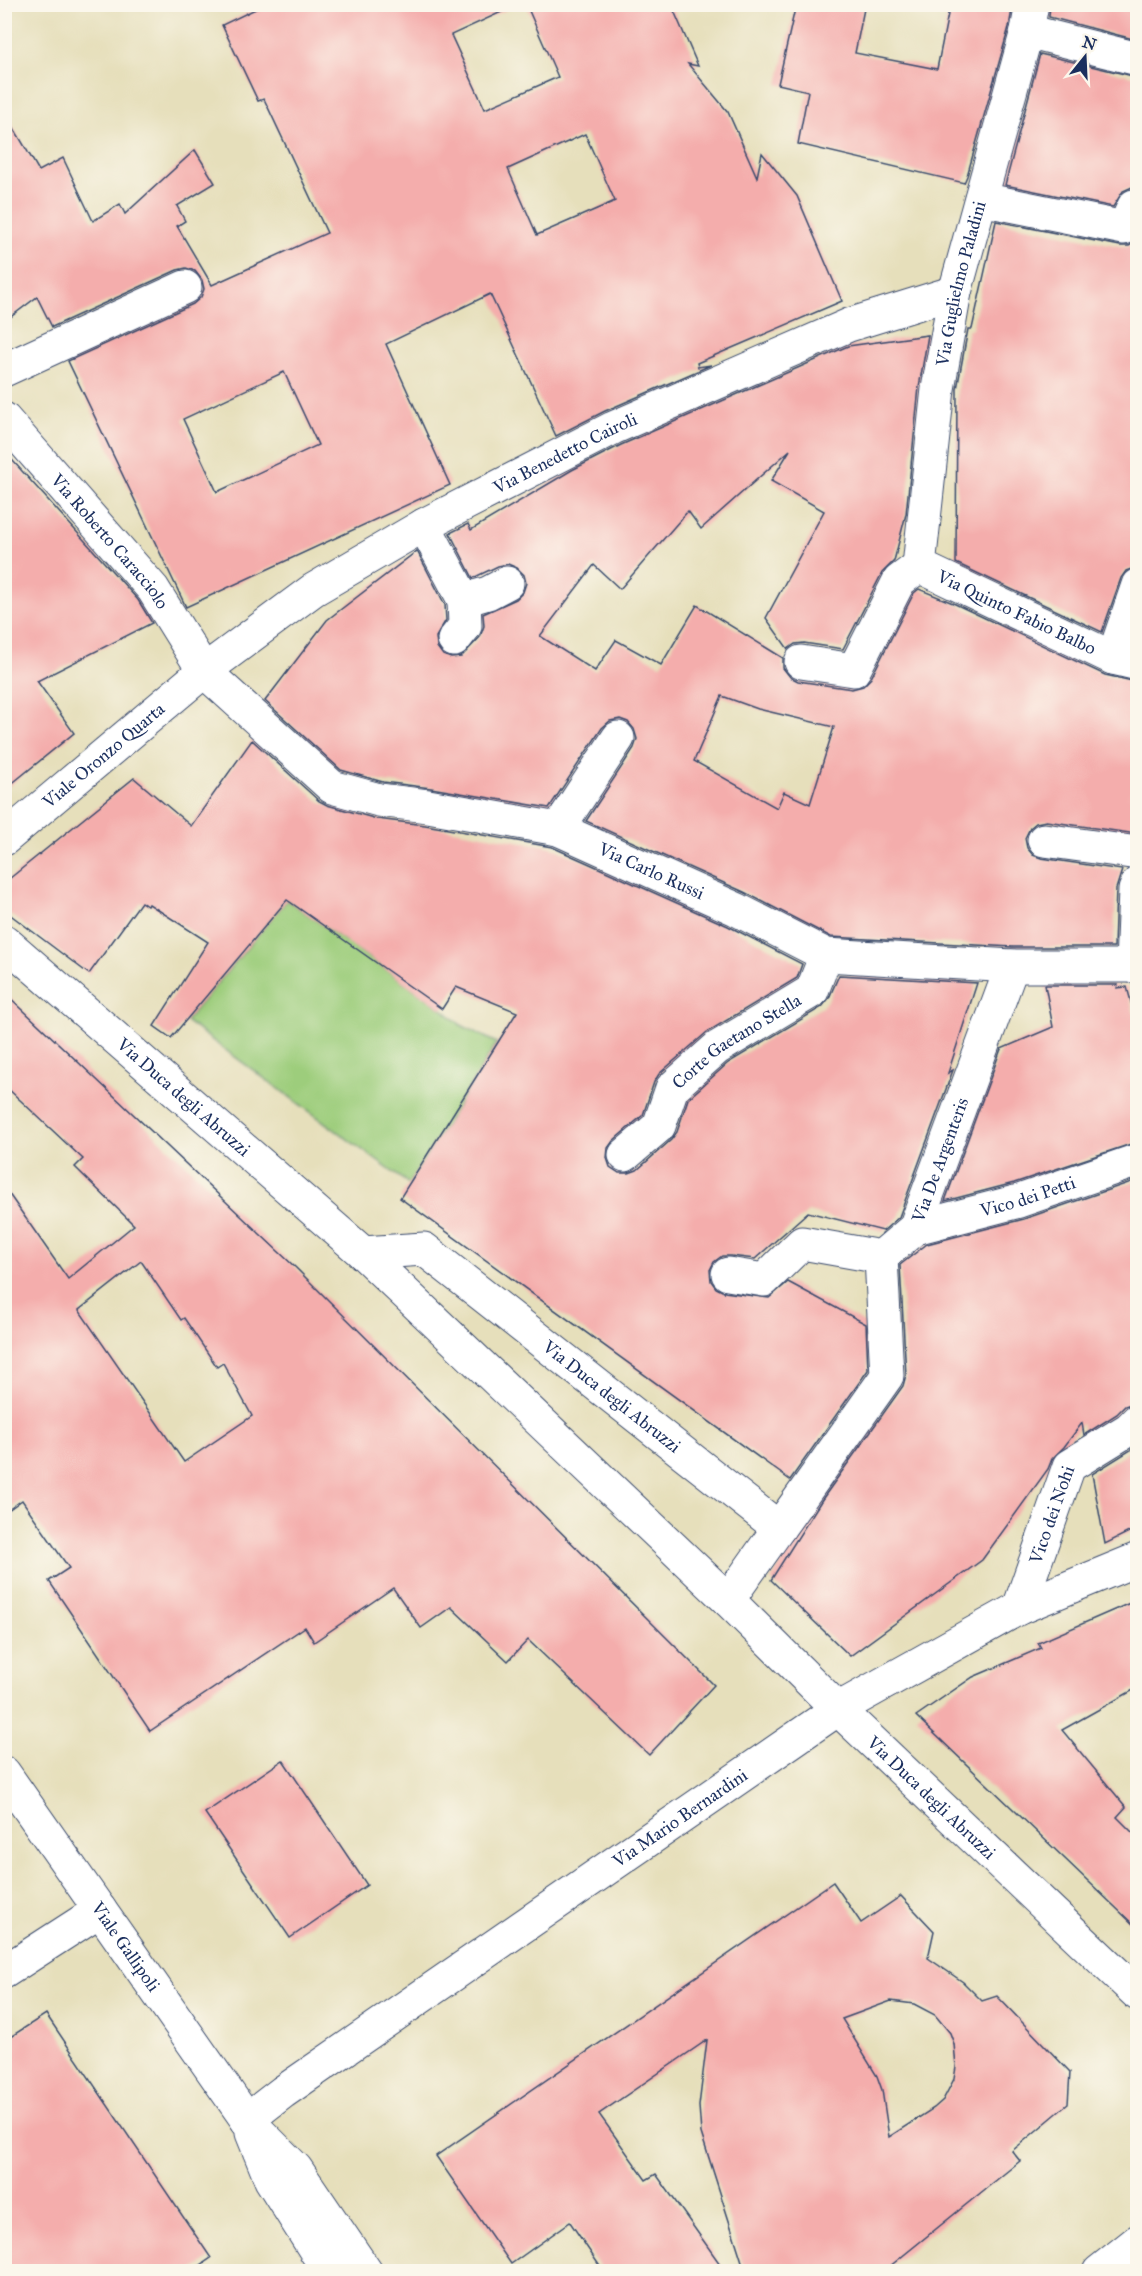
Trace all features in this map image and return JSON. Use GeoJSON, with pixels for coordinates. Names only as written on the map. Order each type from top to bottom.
{"type":"FeatureCollection","features":[{"type":"Feature","properties":{"kind":"street"},"geometry":{"type":"LineString","coordinates":[[1030,18],[1137,59]]}},
{"type":"Feature","properties":{"kind":"street","name":"Via Guglielmo Paladini"},"geometry":{"type":"LineString","coordinates":[[919,566],[938,389],[955,292],[1030,18]]}},
{"type":"Feature","properties":{"kind":"street"},"geometry":{"type":"LineString","coordinates":[[981,199],[1124,228],[1134,206]]}},
{"type":"Feature","properties":{"kind":"street"},"geometry":{"type":"LineString","coordinates":[[4,370],[185,287]]}},
{"type":"Feature","properties":{"kind":"street","name":"Via Benedetto Cairoli"},"geometry":{"type":"LineString","coordinates":[[204,671],[313,590],[424,525],[613,428],[849,325],[955,292]]}},
{"type":"Feature","properties":{"kind":"street","name":"Via Roberto Caracciolo"},"geometry":{"type":"LineString","coordinates":[[4,419],[153,589],[204,671]]}},
{"type":"Feature","properties":{"kind":"street"},"geometry":{"type":"LineString","coordinates":[[424,525],[464,600],[465,626],[454,640]]}},
{"type":"Feature","properties":{"kind":"street"},"geometry":{"type":"LineString","coordinates":[[801,662],[854,670],[899,581],[919,566]]}},
{"type":"Feature","properties":{"kind":"street","name":"Via Quinto Fabio Balbo"},"geometry":{"type":"LineString","coordinates":[[919,566],[1125,661]]}},
{"type":"Feature","properties":{"kind":"street"},"geometry":{"type":"LineString","coordinates":[[464,600],[507,583]]}},
{"type":"Feature","properties":{"kind":"street"},"geometry":{"type":"LineString","coordinates":[[1125,661],[1137,585]]}},
{"type":"Feature","properties":{"kind":"street","name":"Via Carlo Russi"},"geometry":{"type":"LineString","coordinates":[[204,671],[332,787],[379,800],[428,806],[558,829],[736,909],[826,955],[1012,966],[1135,967]]}},
{"type":"Feature","properties":{"kind":"street","name":"Viale Oronzo Quarta"},"geometry":{"type":"LineString","coordinates":[[4,839],[204,671]]}},
{"type":"Feature","properties":{"kind":"street"},"geometry":{"type":"LineString","coordinates":[[558,829],[618,738]]}},
{"type":"Feature","properties":{"kind":"street"},"geometry":{"type":"LineString","coordinates":[[1044,840],[1137,853]]}},
{"type":"Feature","properties":{"kind":"street"},"geometry":{"type":"LineString","coordinates":[[1135,967],[1135,890],[1137,884]]}},
{"type":"Feature","properties":{"kind":"street","name":"Via Duca degli Abruzzi"},"geometry":{"type":"LineString","coordinates":[[4,941],[363,1253],[1137,1994]]}},
{"type":"Feature","properties":{"kind":"street","name":"Corte Gaetano Stella"},"geometry":{"type":"LineString","coordinates":[[625,1155],[659,1126],[672,1088],[717,1048],[812,991],[826,955]]}},
{"type":"Feature","properties":{"kind":"street","name":"Via De Argenteris"},"geometry":{"type":"LineString","coordinates":[[881,1257],[915,1228],[1012,966]]}},
{"type":"Feature","properties":{"kind":"street","name":"Vico dei Petti"},"geometry":{"type":"LineString","coordinates":[[915,1228],[1018,1201],[1137,1160]]}},
{"type":"Feature","properties":{"kind":"street"},"geometry":{"type":"LineString","coordinates":[[728,1274],[764,1280],[802,1243],[881,1257],[886,1376],[728,1600]]}},
{"type":"Feature","properties":{"kind":"street","name":"Via Duca degli Abruzzi"},"geometry":{"type":"LineString","coordinates":[[363,1253],[424,1249],[779,1528]]}},
{"type":"Feature","properties":{"kind":"street","name":"Vico dei Nohi"},"geometry":{"type":"LineString","coordinates":[[1019,1608],[1069,1466],[1129,1429],[1137,1420]]}},
{"type":"Feature","properties":{"kind":"street","name":"Via Mario Bernardini"},"geometry":{"type":"LineString","coordinates":[[247,2120],[283,2092],[838,1709],[1019,1608],[1137,1559]]}},
{"type":"Feature","properties":{"kind":"street","name":"Viale Gallipoli"},"geometry":{"type":"LineString","coordinates":[[4,1773],[247,2120],[296,2169],[366,2271]]}},
{"type":"Feature","properties":{"kind":"street"},"geometry":{"type":"LineString","coordinates":[[4,1972],[100,1910]]}},
{"type":"Feature","properties":{"kind":"street","name":"Viale Gallipoli"},"geometry":{"type":"LineString","coordinates":[[247,2120],[270,2180],[329,2271]]}},
{"type":"Feature","properties":{"kind":"street"},"geometry":{"type":"LineString","coordinates":[[1099,2271],[1137,2241]]}},
{"type":"Feature","properties":{"kind":"green space"},"geometry":{"type":"Polygon","coordinates":[[[287,900],[442,1009],[461,1025],[497,1043],[409,1184],[186,1021],[287,900]]]}},
{"type":"Feature","properties":{"kind":"building"},"geometry":{"type":"Polygon","coordinates":[[[266,4],[519,4],[451,35],[485,109],[558,77],[526,4],[671,4],[698,66],[688,64],[728,112],[757,177],[762,153],[797,196],[842,301],[697,363],[698,367],[711,365],[605,411],[556,436],[490,294],[386,344],[450,485],[186,607],[68,361],[193,304],[201,297],[204,289],[202,280],[195,271],[186,268],[177,270],[52,327],[37,297],[4,322],[4,111],[39,171],[63,158],[93,221],[120,204],[125,214],[195,150],[215,183],[177,206],[185,221],[177,226],[212,285],[327,233],[264,99],[258,101],[222,25],[266,4]],[[585,134],[508,169],[537,235],[615,201],[585,134]],[[284,372],[183,419],[217,492],[318,445],[284,372]]]}},
{"type":"Feature","properties":{"kind":"building"},"geometry":{"type":"Polygon","coordinates":[[[796,4],[865,4],[855,53],[937,69],[950,4],[1013,4],[1009,27],[964,183],[798,144],[808,91],[778,84],[796,4]]]}},
{"type":"Feature","properties":{"kind":"building"},"geometry":{"type":"Polygon","coordinates":[[[1050,4],[1137,4],[1137,40],[1049,17],[1050,4]]]}},
{"type":"Feature","properties":{"kind":"building"},"geometry":{"type":"Polygon","coordinates":[[[1040,54],[1137,77],[1137,188],[1132,187],[1123,191],[1113,207],[1005,185],[1040,54]]]}},
{"type":"Feature","properties":{"kind":"building"},"geometry":{"type":"Polygon","coordinates":[[[996,221],[1120,246],[1129,246],[1137,241],[1137,567],[1126,571],[1121,578],[1102,632],[956,563],[957,389],[968,329],[972,329],[996,221]]]}},
{"type":"Feature","properties":{"kind":"building"},"geometry":{"type":"Polygon","coordinates":[[[928,335],[919,387],[906,514],[894,561],[882,573],[843,649],[804,643],[795,644],[788,649],[766,618],[824,511],[771,481],[790,450],[701,529],[688,511],[620,589],[594,565],[540,636],[595,671],[616,640],[661,665],[697,605],[783,658],[783,668],[790,677],[798,681],[852,689],[863,686],[871,678],[914,593],[919,589],[1105,675],[1137,682],[1137,834],[1046,821],[1036,823],[1030,828],[1025,838],[1027,848],[1033,855],[1041,858],[1122,870],[1116,889],[1114,947],[1013,947],[831,937],[744,892],[586,821],[634,748],[637,739],[634,729],[628,722],[620,719],[610,721],[602,728],[549,808],[383,782],[341,770],[265,701],[327,620],[417,551],[445,605],[446,620],[436,637],[437,647],[443,655],[451,658],[461,657],[480,637],[484,626],[483,614],[516,599],[523,592],[526,583],[524,575],[517,568],[508,564],[498,566],[473,578],[450,533],[468,524],[471,530],[572,470],[621,445],[848,346],[928,335]],[[722,696],[694,761],[777,808],[784,792],[810,804],[834,727],[758,709],[722,696]]]}},
{"type":"Feature","properties":{"kind":"building"},"geometry":{"type":"Polygon","coordinates":[[[4,451],[138,600],[152,623],[37,681],[74,733],[4,790],[4,451]]]}},
{"type":"Feature","properties":{"kind":"building"},"geometry":{"type":"Polygon","coordinates":[[[252,740],[319,801],[327,805],[377,819],[552,847],[728,926],[802,964],[797,978],[707,1032],[659,1074],[643,1115],[608,1148],[607,1158],[610,1167],[619,1173],[637,1170],[671,1140],[677,1132],[688,1099],[728,1063],[822,1007],[829,998],[839,975],[977,983],[948,1073],[953,1070],[899,1217],[883,1231],[808,1212],[755,1259],[722,1256],[714,1262],[710,1270],[711,1281],[716,1288],[724,1292],[769,1298],[788,1282],[866,1324],[868,1370],[790,1480],[400,1198],[517,1012],[456,987],[442,1009],[287,900],[171,1038],[154,1026],[208,942],[149,904],[147,906],[141,902],[89,974],[4,910],[4,883],[134,778],[191,826],[252,740]]]}},
{"type":"Feature","properties":{"kind":"building"},"geometry":{"type":"Polygon","coordinates":[[[1045,985],[1127,987],[1137,1024],[1137,1142],[1014,1183],[945,1201],[1001,1049],[1053,1027],[1045,985]]]}},
{"type":"Feature","properties":{"kind":"building"},"geometry":{"type":"Polygon","coordinates":[[[4,992],[296,1268],[714,1685],[649,1755],[528,1640],[508,1661],[451,1607],[421,1628],[393,1588],[314,1642],[305,1627],[150,1731],[49,1581],[69,1568],[22,1500],[4,1513],[4,1187],[68,1279],[134,1225],[75,1167],[83,1159],[4,1085],[4,992]],[[141,1261],[79,1310],[184,1462],[252,1416],[223,1363],[217,1367],[184,1318],[181,1320],[141,1261]]]}},
{"type":"Feature","properties":{"kind":"building"},"geometry":{"type":"Polygon","coordinates":[[[1137,1180],[1137,1402],[1125,1406],[1117,1414],[1084,1435],[1082,1423],[1052,1459],[1048,1469],[982,1560],[850,1656],[771,1580],[821,1501],[903,1386],[906,1375],[900,1265],[927,1244],[1024,1219],[1137,1180]]]}},
{"type":"Feature","properties":{"kind":"building"},"geometry":{"type":"Polygon","coordinates":[[[1137,1446],[1137,1528],[1105,1544],[1092,1474],[1137,1446]]]}},
{"type":"Feature","properties":{"kind":"building"},"geometry":{"type":"Polygon","coordinates":[[[1137,1600],[1137,1688],[1062,1730],[1126,1807],[1117,1817],[1137,1837],[1137,1928],[916,1716],[973,1677],[1041,1648],[1038,1643],[1137,1600]]]}},
{"type":"Feature","properties":{"kind":"building"},"geometry":{"type":"Polygon","coordinates":[[[283,1760],[367,1885],[290,1938],[205,1813],[283,1760]]]}},
{"type":"Feature","properties":{"kind":"building"},"geometry":{"type":"Polygon","coordinates":[[[833,1882],[861,1923],[901,1896],[934,1931],[928,1958],[963,1982],[982,2001],[997,1996],[1070,2072],[1068,2104],[1012,2151],[1020,2161],[884,2271],[745,2271],[701,2133],[699,2106],[707,2040],[599,2114],[646,2180],[656,2174],[725,2271],[603,2271],[570,2222],[511,2264],[436,2156],[833,1882]],[[891,2001],[842,2019],[877,2076],[882,2090],[889,2137],[943,2100],[954,2079],[956,2067],[954,2044],[950,2033],[935,2015],[914,2004],[891,2001]]]}},
{"type":"Feature","properties":{"kind":"building"},"geometry":{"type":"Polygon","coordinates":[[[46,2014],[211,2258],[192,2271],[4,2271],[4,2041],[46,2014]]]}}]}
